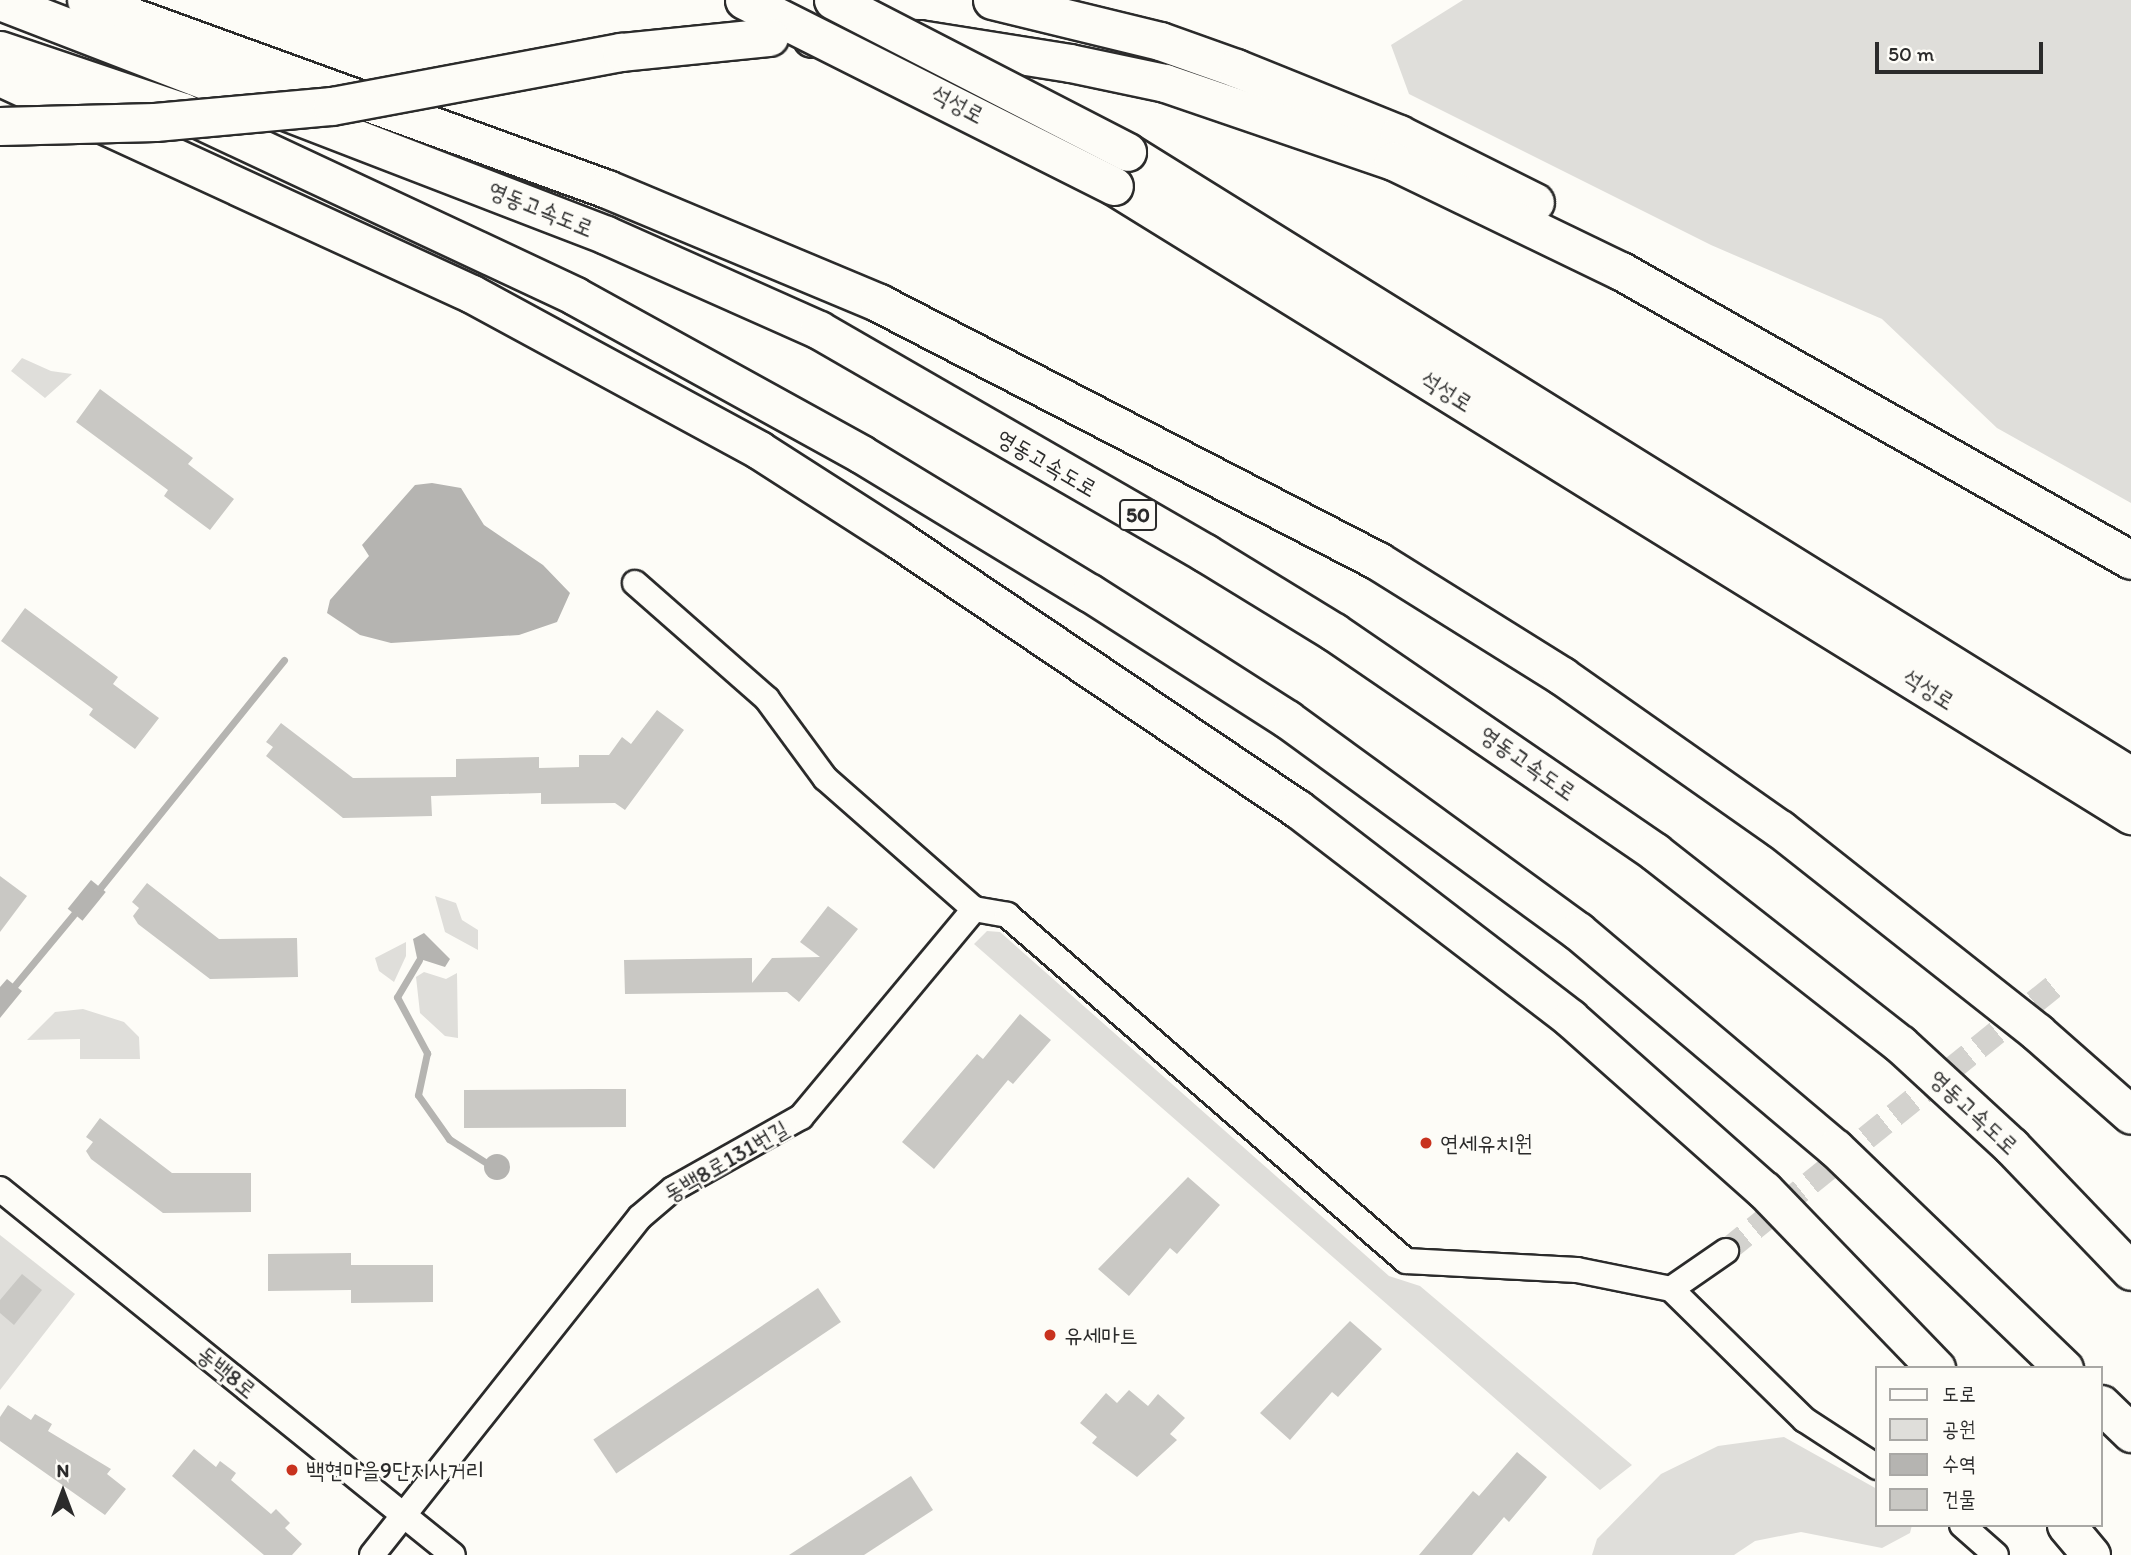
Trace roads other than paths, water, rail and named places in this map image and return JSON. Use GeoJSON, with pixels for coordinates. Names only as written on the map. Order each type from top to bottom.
{"type":"FeatureCollection","features":[{"type":"Feature","properties":{"kind":"highway","name":"영동고속도로"},"geometry":{"type":"LineString","coordinates":[[86,0],[607,189],[879,303],[1378,561],[1562,676],[1780,830],[2037,1032],[2131,1115]]}},
{"type":"Feature","properties":{"kind":"highway","name":"석성로"},"geometry":{"type":"LineString","coordinates":[[744,0],[1114,186],[2131,816]]}},
{"type":"Feature","properties":{"kind":"highway"},"geometry":{"type":"LineString","coordinates":[[833,0],[1127,152],[2131,776]]}},
{"type":"Feature","properties":{"kind":"highway"},"geometry":{"type":"LineString","coordinates":[[992,0],[1160,41],[1399,134],[1626,248],[2131,536]]}},
{"type":"Feature","properties":{"kind":"highway","name":"영동고속도로"},"geometry":{"type":"LineString","coordinates":[[0,1],[606,235],[819,330],[1205,553],[1334,632],[1655,852],[1900,1044],[2011,1146],[2131,1271]]}},
{"type":"Feature","properties":{"kind":"highway"},"geometry":{"type":"LineString","coordinates":[[0,126],[155,122],[332,106],[621,52],[769,37],[919,39],[1070,62],[1204,95],[1393,161],[1621,271],[2131,560]]}},
{"type":"Feature","properties":{"kind":"highway"},"geometry":{"type":"LineString","coordinates":[[0,50],[183,112],[575,296],[861,454],[1090,593],[1287,719],[1578,931],[1835,1148],[2062,1366]]}},
{"type":"Feature","properties":{"kind":"highway"},"geometry":{"type":"LineString","coordinates":[[0,77],[472,294],[759,450],[899,540],[1298,808],[1570,1018],[1765,1190],[1934,1366]]}},
{"type":"Feature","properties":{"kind":"highway"},"geometry":{"type":"LineString","coordinates":[[2103,1406],[2131,1433]]}},
{"type":"Feature","properties":{"kind":"highway"},"geometry":{"type":"LineString","coordinates":[[2068,1527],[2091,1555]]}},
{"type":"Feature","properties":{"kind":"street"},"geometry":{"type":"LineString","coordinates":[[635,583],[767,699],[825,778],[974,909],[1007,915],[1406,1261],[1577,1270],[1671,1289],[1805,1420],[1876,1466]]}},
{"type":"Feature","properties":{"kind":"street","name":"동백8로131번길"},"geometry":{"type":"LineString","coordinates":[[372,1555],[640,1217],[673,1189],[801,1117],[974,909]]}},
{"type":"Feature","properties":{"kind":"street","name":"동백8로"},"geometry":{"type":"LineString","coordinates":[[0,1189],[453,1555]]}},
{"type":"Feature","properties":{"kind":"street"},"geometry":{"type":"LineString","coordinates":[[1671,1289],[1726,1251]]}},
{"type":"Feature","properties":{"kind":"street"},"geometry":{"type":"LineString","coordinates":[[1964,1527],[1996,1555]]}},
{"type":"Feature","properties":{"kind":"water"},"geometry":{"type":"Polygon","coordinates":[[[432,483],[461,488],[484,525],[543,565],[570,593],[557,622],[519,635],[391,643],[360,635],[327,613],[330,600],[369,556],[362,545],[415,485],[432,483]]]}},
{"type":"Feature","properties":{"kind":"water"},"geometry":{"type":"Polygon","coordinates":[[[91,880],[106,892],[82,921],[68,909],[91,880]]]}},
{"type":"Feature","properties":{"kind":"water"},"geometry":{"type":"Polygon","coordinates":[[[424,933],[450,959],[445,967],[417,958],[413,939],[424,933]]]}},
{"type":"Feature","properties":{"kind":"water"},"geometry":{"type":"Polygon","coordinates":[[[7,979],[22,991],[0,1018],[0,987],[7,979]]]}},
{"type":"Feature","properties":{"kind":"water"},"geometry":{"type":"Polygon","coordinates":[[[497,1154],[506,1158],[510,1167],[506,1176],[497,1180],[488,1176],[484,1167],[488,1158],[497,1154]]]}},
{"type":"Feature","properties":{"kind":"waterway"},"geometry":{"type":"LineString","coordinates":[[100,888],[284,660]]}},
{"type":"Feature","properties":{"kind":"waterway"},"geometry":{"type":"LineString","coordinates":[[15,985],[74,914]]}},
{"type":"Feature","properties":{"kind":"waterway"},"geometry":{"type":"LineString","coordinates":[[419,960],[397,997],[427,1053],[418,1095],[449,1139],[485,1162]]}},
{"type":"Feature","properties":{"kind":"tunnel"},"geometry":{"type":"LineString","coordinates":[[1726,1251],[2058,983]]}},
{"type":"Feature","properties":{"kind":"place","name":"연세유치원"},"geometry":{"type":"Point","coordinates":[1426,1143]}},
{"type":"Feature","properties":{"kind":"place","name":"유세마트"},"geometry":{"type":"Point","coordinates":[1050,1335]}},
{"type":"Feature","properties":{"kind":"place","name":"백현마을9단지사거리"},"geometry":{"type":"Point","coordinates":[292,1470]}}]}
